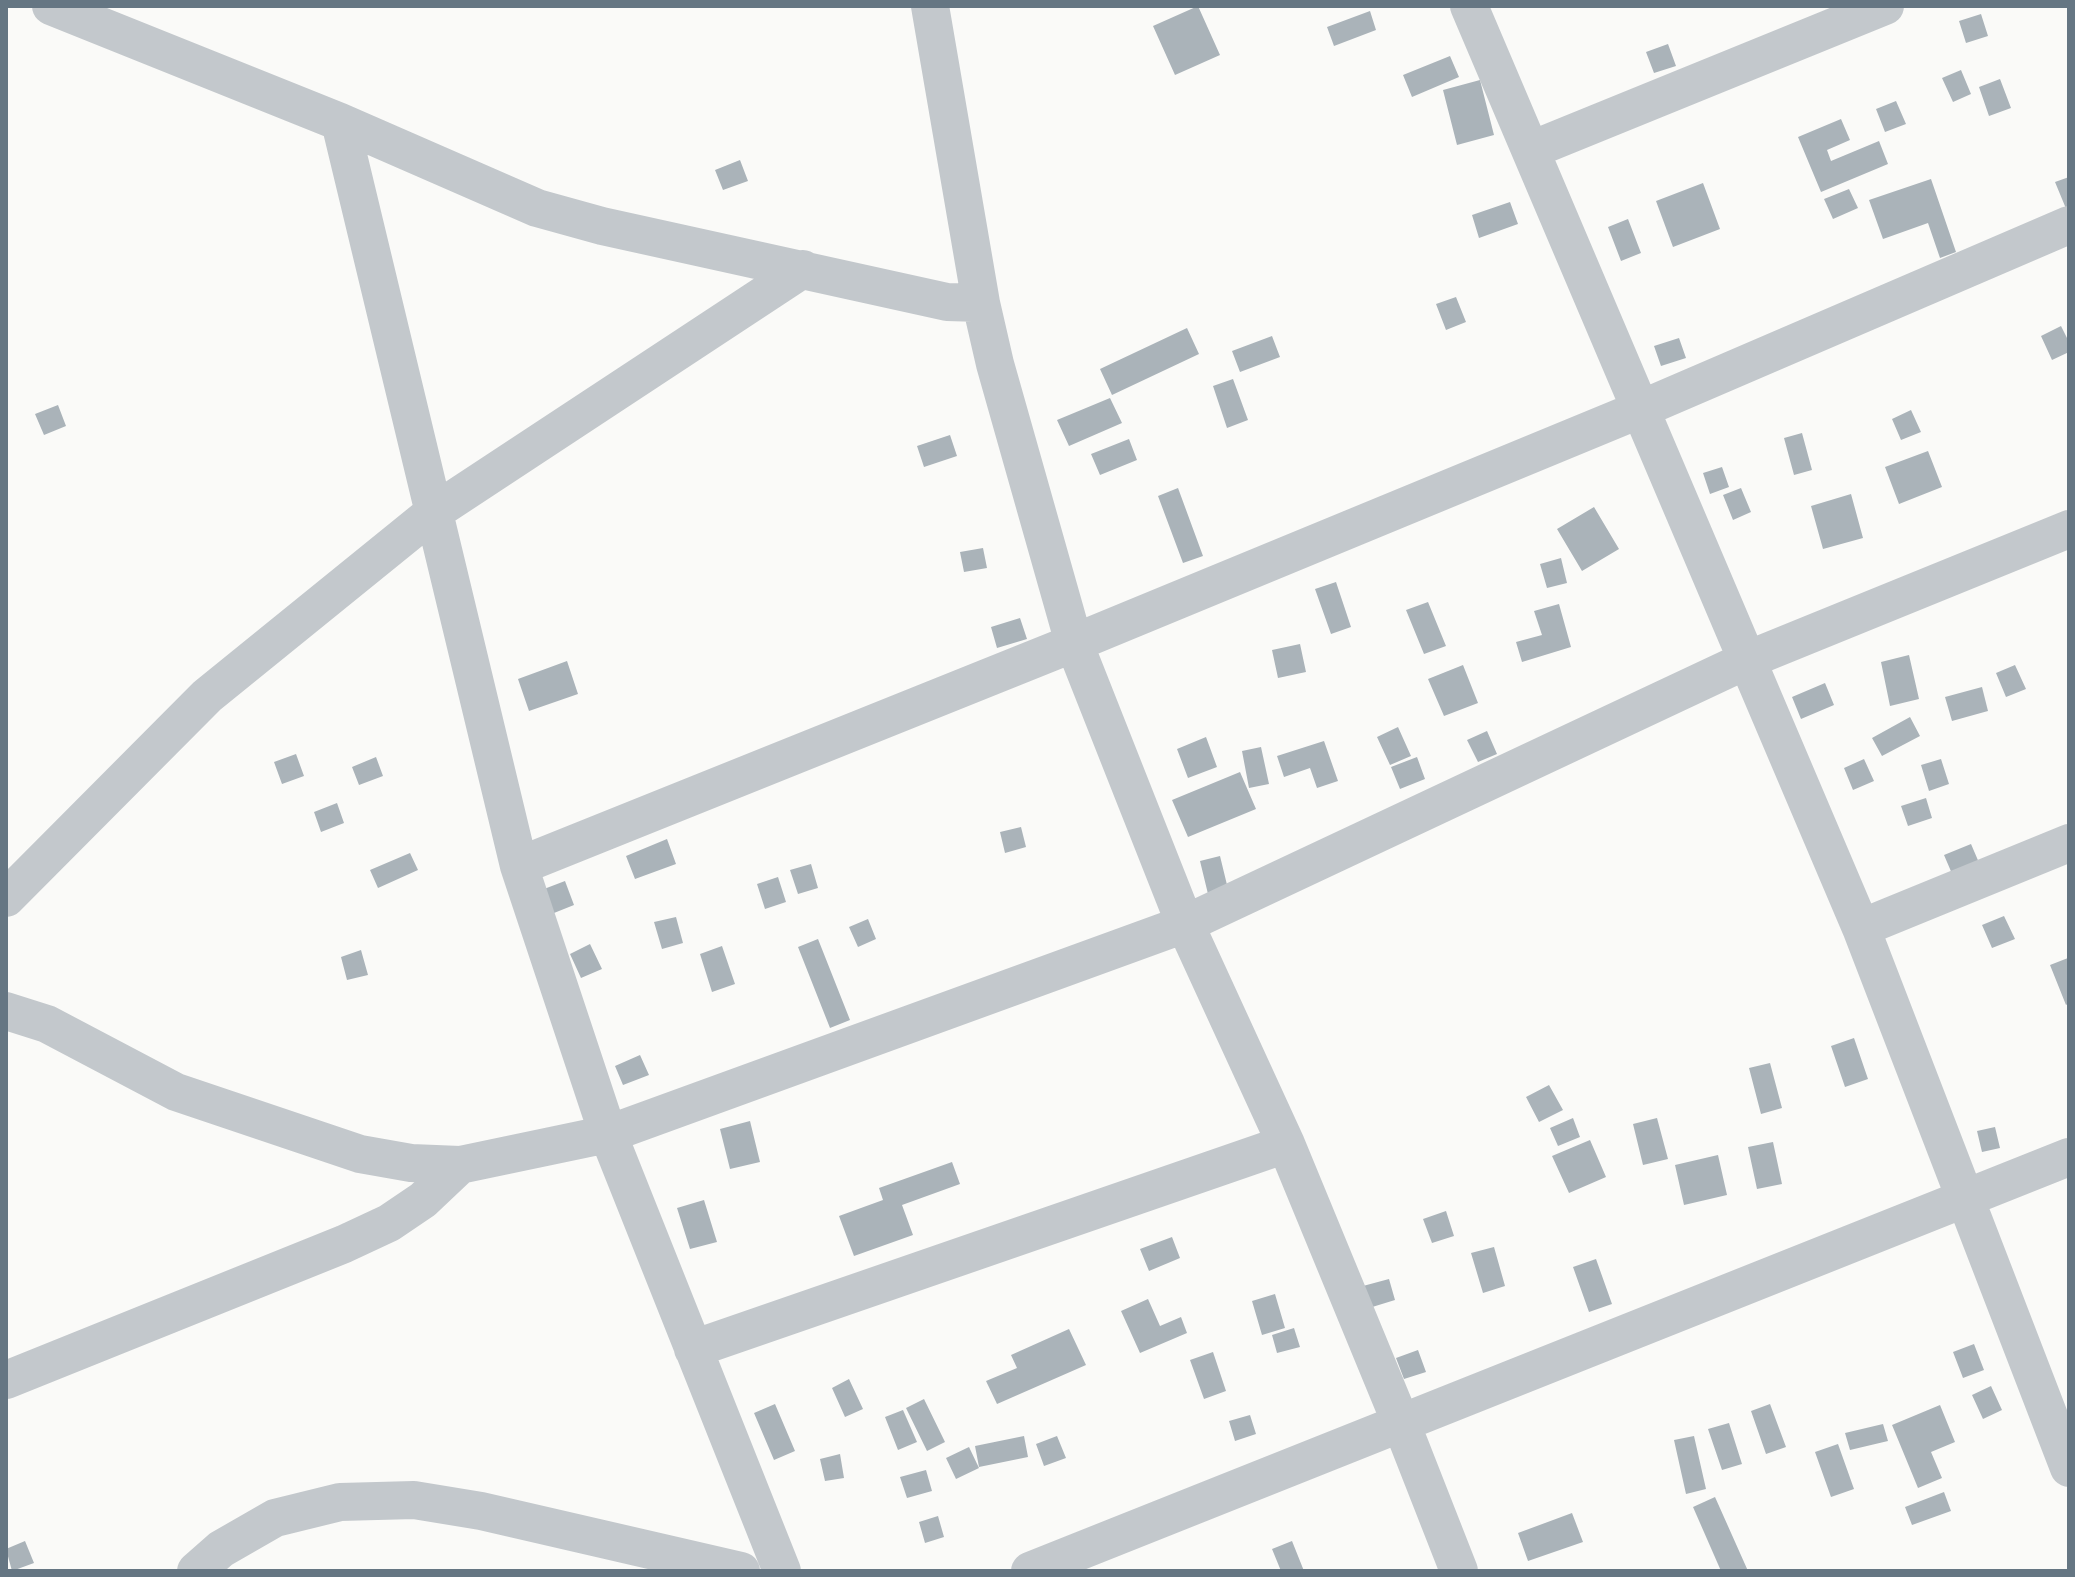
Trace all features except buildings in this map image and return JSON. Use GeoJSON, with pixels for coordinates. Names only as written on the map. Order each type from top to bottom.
{"type":"FeatureCollection","features":[{"type":"Feature","properties":{"kind":"street"},"geometry":{"type":"LineString","coordinates":[[51,6],[340,122],[537,208],[602,226],[947,302],[981,303]]}},
{"type":"Feature","properties":{"kind":"street"},"geometry":{"type":"LineString","coordinates":[[930,6],[981,303],[995,364],[1074,643],[1185,924],[1286,1144],[1459,1571]]}},
{"type":"Feature","properties":{"kind":"street"},"geometry":{"type":"LineString","coordinates":[[1469,6],[1861,928],[2068,1464]]}},
{"type":"Feature","properties":{"kind":"street"},"geometry":{"type":"LineString","coordinates":[[1531,150],[1885,6]]}},
{"type":"Feature","properties":{"kind":"street"},"geometry":{"type":"LineString","coordinates":[[340,122],[519,866],[608,1134],[782,1571]]}},
{"type":"Feature","properties":{"kind":"street"},"geometry":{"type":"LineString","coordinates":[[519,866],[1074,643],[1641,409],[2069,225]]}},
{"type":"Feature","properties":{"kind":"street"},"geometry":{"type":"LineString","coordinates":[[6,898],[207,696],[434,512],[803,269]]}},
{"type":"Feature","properties":{"kind":"street"},"geometry":{"type":"LineString","coordinates":[[6,1011],[47,1024],[176,1092],[360,1154],[411,1163],[460,1165],[608,1134],[1185,924],[1747,660],[2069,529]]}},
{"type":"Feature","properties":{"kind":"street"},"geometry":{"type":"LineString","coordinates":[[1861,928],[2069,843]]}},
{"type":"Feature","properties":{"kind":"street"},"geometry":{"type":"LineString","coordinates":[[693,1349],[1286,1144]]}},
{"type":"Feature","properties":{"kind":"street"},"geometry":{"type":"LineString","coordinates":[[1030,1571],[2069,1157]]}},
{"type":"Feature","properties":{"kind":"street"},"geometry":{"type":"LineString","coordinates":[[6,1380],[389,1223],[423,1200],[460,1165]]}},
{"type":"Feature","properties":{"kind":"street"},"geometry":{"type":"LineString","coordinates":[[196,1571],[221,1549],[275,1518],[340,1502],[414,1500],[481,1511],[741,1571]]}}]}
